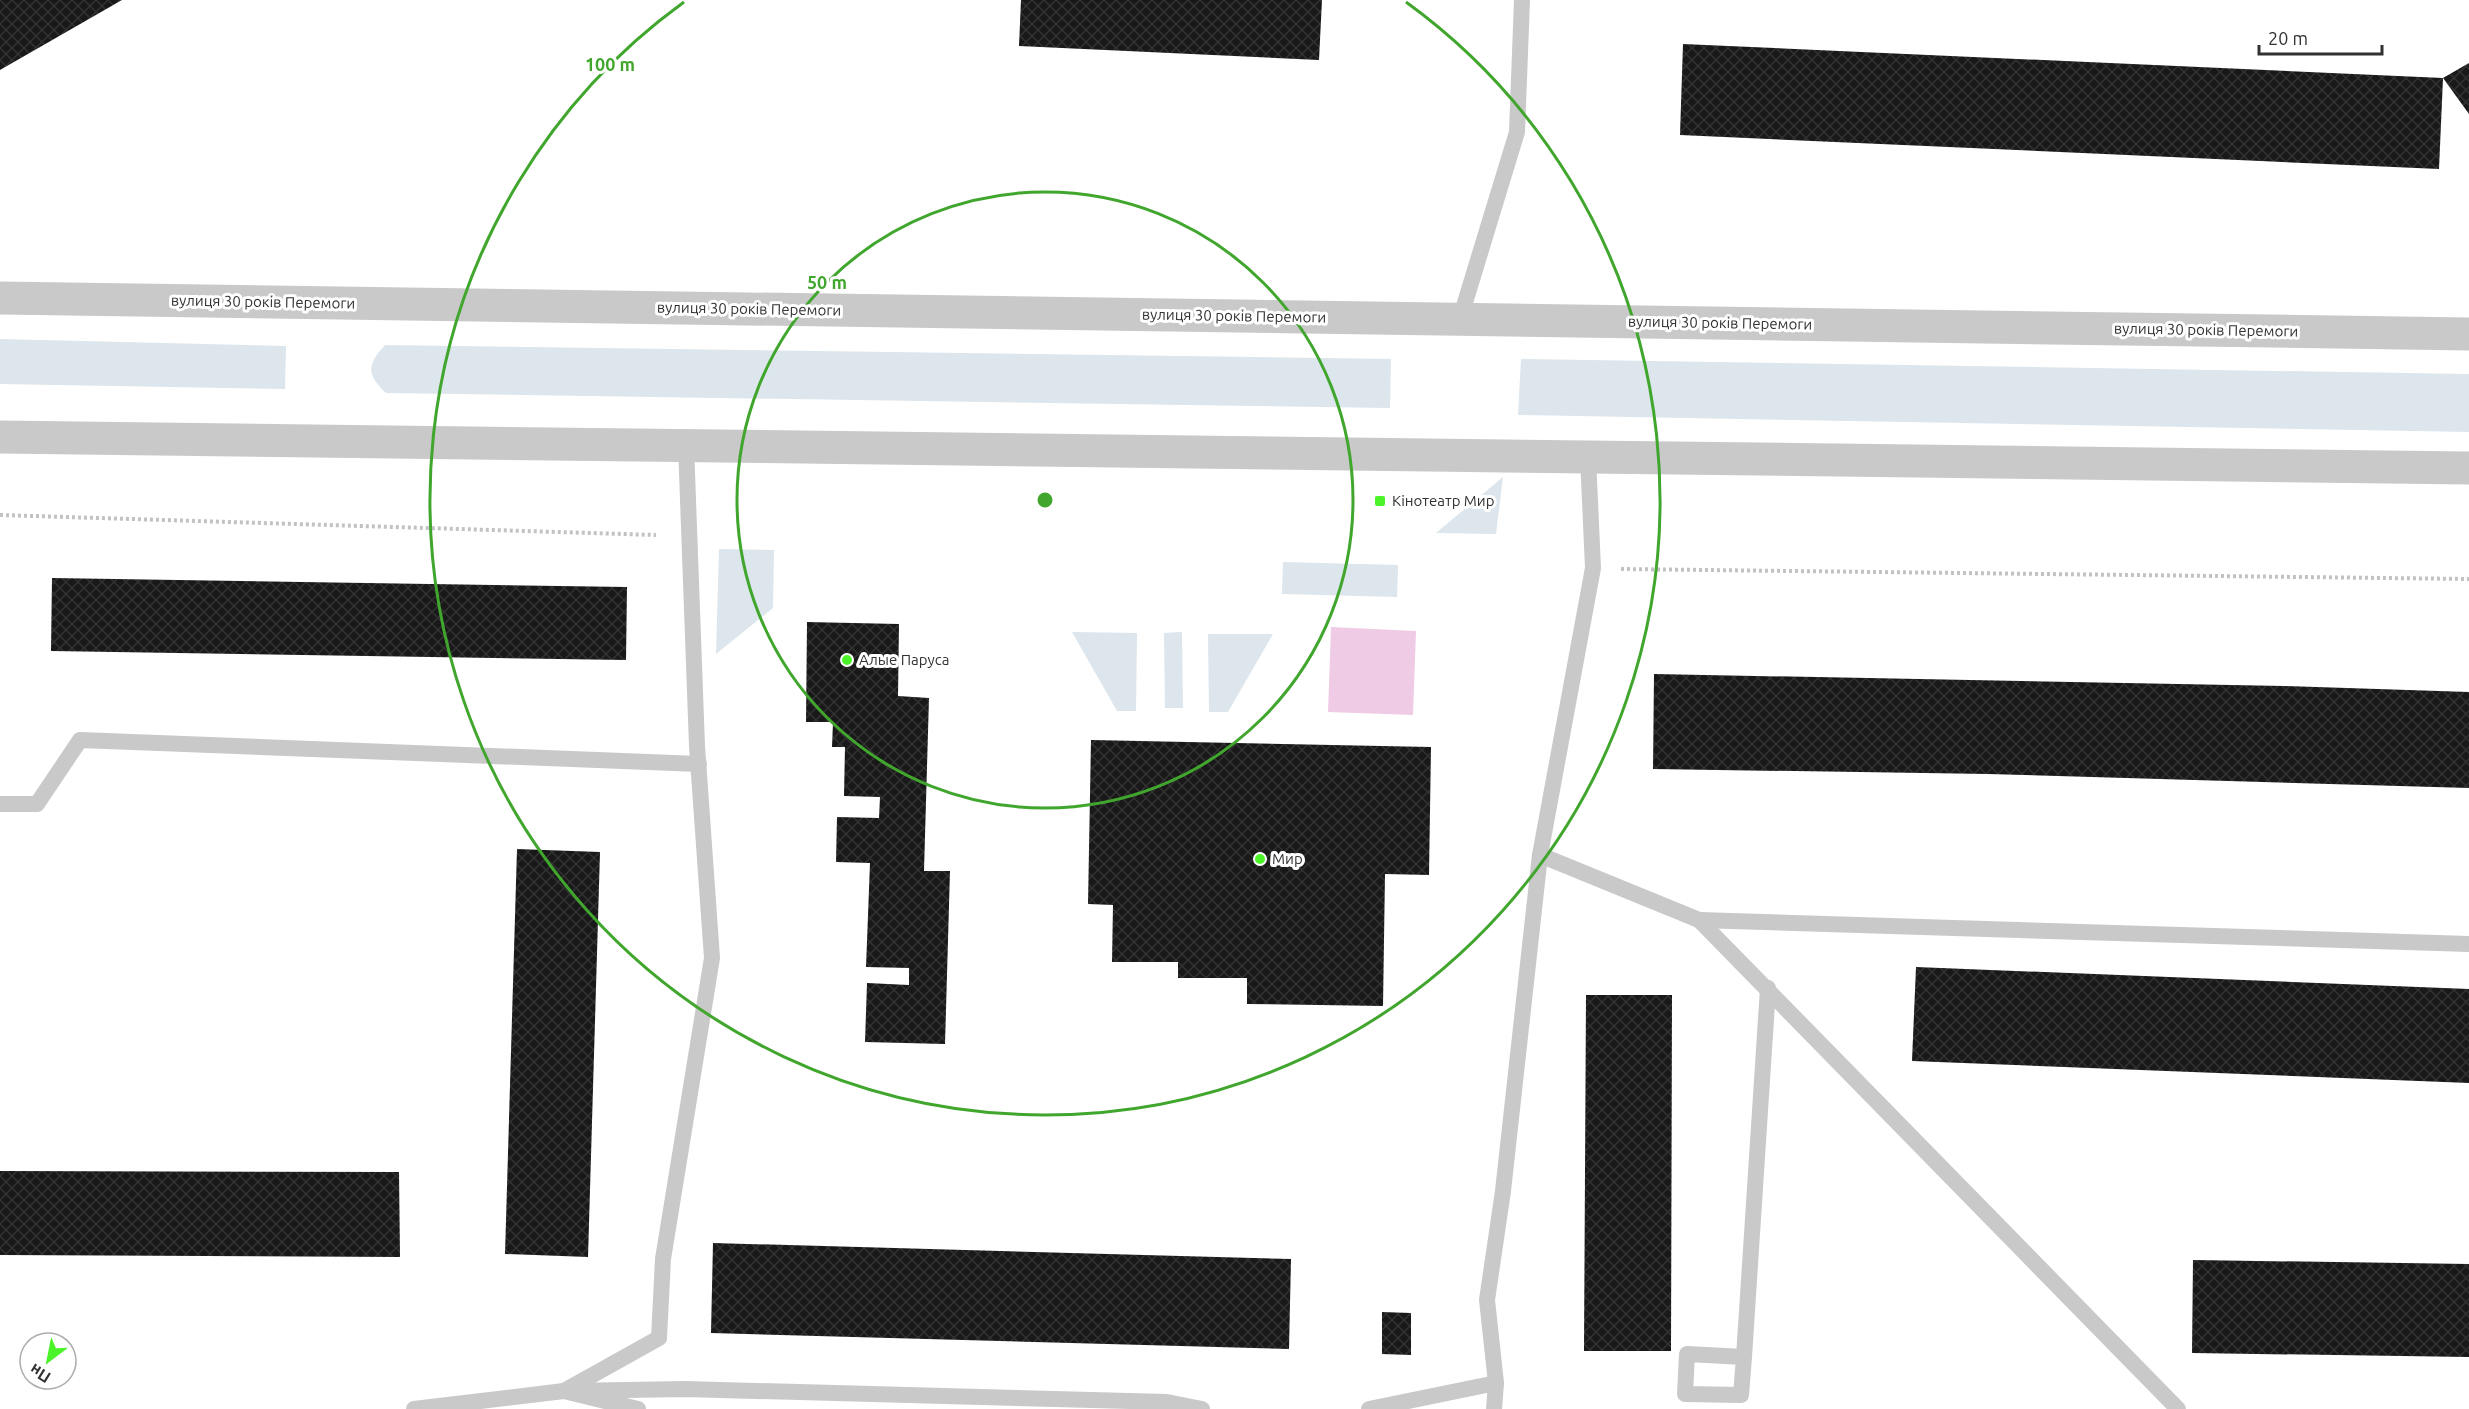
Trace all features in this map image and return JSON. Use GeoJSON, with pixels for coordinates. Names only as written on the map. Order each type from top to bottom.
{"type":"FeatureCollection","features":[{"type":"Feature","properties":{"kind":"street","name":"вулиця 30 років Перемоги"},"geometry":{"type":"LineString","coordinates":[[0,298],[2469,334]]}},
{"type":"Feature","properties":{"kind":"street"},"geometry":{"type":"LineString","coordinates":[[0,437],[2469,468]]}},
{"type":"Feature","properties":{"kind":"lane"},"geometry":{"type":"LineString","coordinates":[[1460,319],[1517,132],[1522,0]]}},
{"type":"Feature","properties":{"kind":"lane"},"geometry":{"type":"LineString","coordinates":[[564,1391],[659,1338],[663,1259],[712,958],[699,764],[686,445]]}},
{"type":"Feature","properties":{"kind":"lane"},"geometry":{"type":"LineString","coordinates":[[1494,1409],[1496,1383],[1487,1300],[1503,1191],[1540,855],[1593,568],[1588,456]]}},
{"type":"Feature","properties":{"kind":"lane"},"geometry":{"type":"LineString","coordinates":[[0,804],[37,804],[80,740],[699,764]]}},
{"type":"Feature","properties":{"kind":"lane"},"geometry":{"type":"LineString","coordinates":[[1540,855],[1699,920],[2469,944]]}},
{"type":"Feature","properties":{"kind":"lane"},"geometry":{"type":"LineString","coordinates":[[1699,920],[2178,1409]]}},
{"type":"Feature","properties":{"kind":"lane"},"geometry":{"type":"LineString","coordinates":[[1744,1357],[1768,988]]}},
{"type":"Feature","properties":{"kind":"lane"},"geometry":{"type":"LineString","coordinates":[[1369,1409],[1496,1383]]}},
{"type":"Feature","properties":{"kind":"lane"},"geometry":{"type":"LineString","coordinates":[[414,1409],[564,1391],[685,1389],[1167,1402],[1202,1409]]}},
{"type":"Feature","properties":{"kind":"lane"},"geometry":{"type":"LineString","coordinates":[[564,1391],[638,1409]]}},
{"type":"Feature","properties":{"kind":"path"},"geometry":{"type":"LineString","coordinates":[[0,515],[656,535]]}},
{"type":"Feature","properties":{"kind":"path"},"geometry":{"type":"LineString","coordinates":[[1593,568],[2469,579]]}},
{"type":"Feature","properties":{"kind":"shaded area"},"geometry":{"type":"Polygon","coordinates":[[[0,339],[286,346],[285,389],[0,384],[0,339]]]}},
{"type":"Feature","properties":{"kind":"shaded area"},"geometry":{"type":"Polygon","coordinates":[[[385,345],[1391,359],[1390,408],[386,393],[375,380],[371,369],[375,358],[385,345]]]}},
{"type":"Feature","properties":{"kind":"shaded area"},"geometry":{"type":"Polygon","coordinates":[[[1521,359],[2469,374],[2469,432],[1518,415],[1521,359]]]}},
{"type":"Feature","properties":{"kind":"shaded area"},"geometry":{"type":"Polygon","coordinates":[[[1503,477],[1496,534],[1436,533],[1503,477]]]}},
{"type":"Feature","properties":{"kind":"shaded area"},"geometry":{"type":"Polygon","coordinates":[[[719,549],[774,550],[773,608],[716,654],[719,549]]]}},
{"type":"Feature","properties":{"kind":"shaded area"},"geometry":{"type":"Polygon","coordinates":[[[1283,562],[1398,565],[1397,597],[1282,594],[1283,562]]]}},
{"type":"Feature","properties":{"kind":"shaded area"},"geometry":{"type":"Polygon","coordinates":[[[1331,627],[1416,631],[1413,715],[1328,712],[1331,627]]]}},
{"type":"Feature","properties":{"kind":"shaded area"},"geometry":{"type":"Polygon","coordinates":[[[1072,632],[1137,633],[1136,711],[1117,711],[1072,632]]]}},
{"type":"Feature","properties":{"kind":"shaded area"},"geometry":{"type":"Polygon","coordinates":[[[1182,632],[1183,708],[1165,708],[1164,633],[1182,632]]]}},
{"type":"Feature","properties":{"kind":"shaded area"},"geometry":{"type":"Polygon","coordinates":[[[1208,634],[1273,634],[1228,712],[1209,712],[1208,634]]]}},
{"type":"Feature","properties":{"kind":"building"},"geometry":{"type":"Polygon","coordinates":[[[0,0],[122,0],[0,70],[0,0]]]}},
{"type":"Feature","properties":{"kind":"building"},"geometry":{"type":"Polygon","coordinates":[[[1021,0],[1322,0],[1319,60],[1019,46],[1021,0]]]}},
{"type":"Feature","properties":{"kind":"building"},"geometry":{"type":"Polygon","coordinates":[[[1683,44],[2443,78],[2439,169],[1680,135],[1683,44]]]}},
{"type":"Feature","properties":{"kind":"building"},"geometry":{"type":"Polygon","coordinates":[[[2469,63],[2469,114],[2443,78],[2469,63]]]}},
{"type":"Feature","properties":{"kind":"building"},"geometry":{"type":"Polygon","coordinates":[[[52,578],[627,587],[626,660],[51,651],[52,578]]]}},
{"type":"Feature","properties":{"kind":"building"},"geometry":{"type":"Polygon","coordinates":[[[807,622],[899,624],[898,696],[929,698],[924,871],[950,871],[945,1044],[865,1042],[867,983],[909,985],[909,968],[866,967],[870,863],[836,862],[837,817],[879,818],[880,797],[844,796],[845,747],[832,747],[833,722],[806,722],[807,622]]]}},
{"type":"Feature","properties":{"kind":"building"},"geometry":{"type":"Polygon","coordinates":[[[1654,674],[2284,686],[2469,692],[2469,788],[1988,774],[1653,769],[1654,674]]]}},
{"type":"Feature","properties":{"kind":"building"},"geometry":{"type":"Polygon","coordinates":[[[1091,740],[1431,747],[1429,875],[1385,874],[1383,1006],[1247,1004],[1247,978],[1178,978],[1178,962],[1112,962],[1113,905],[1088,904],[1091,740]]]}},
{"type":"Feature","properties":{"kind":"building"},"geometry":{"type":"Polygon","coordinates":[[[517,849],[600,852],[588,1257],[505,1254],[517,849]]]}},
{"type":"Feature","properties":{"kind":"building"},"geometry":{"type":"Polygon","coordinates":[[[1916,967],[2469,989],[2469,1083],[1912,1061],[1916,967]]]}},
{"type":"Feature","properties":{"kind":"building"},"geometry":{"type":"Polygon","coordinates":[[[1586,995],[1672,995],[1671,1351],[1584,1351],[1586,995]]]}},
{"type":"Feature","properties":{"kind":"building"},"geometry":{"type":"Polygon","coordinates":[[[0,1171],[399,1172],[400,1257],[0,1255],[0,1171]]]}},
{"type":"Feature","properties":{"kind":"building"},"geometry":{"type":"Polygon","coordinates":[[[713,1243],[1291,1259],[1289,1349],[711,1333],[713,1243]]]}},
{"type":"Feature","properties":{"kind":"building"},"geometry":{"type":"Polygon","coordinates":[[[2193,1260],[2469,1264],[2469,1357],[2192,1353],[2193,1260]]]}},
{"type":"Feature","properties":{"kind":"building"},"geometry":{"type":"Polygon","coordinates":[[[1382,1312],[1411,1313],[1411,1355],[1382,1354],[1382,1312]]]}},
{"type":"Feature","properties":{"kind":"place","name":"Кінотеатр Мир"},"geometry":{"type":"Point","coordinates":[1380,501]}},
{"type":"Feature","properties":{"kind":"place","name":"Алые Паруса"},"geometry":{"type":"Point","coordinates":[847,660]}},
{"type":"Feature","properties":{"kind":"place","name":"Мир"},"geometry":{"type":"Point","coordinates":[1260,859]}}]}
